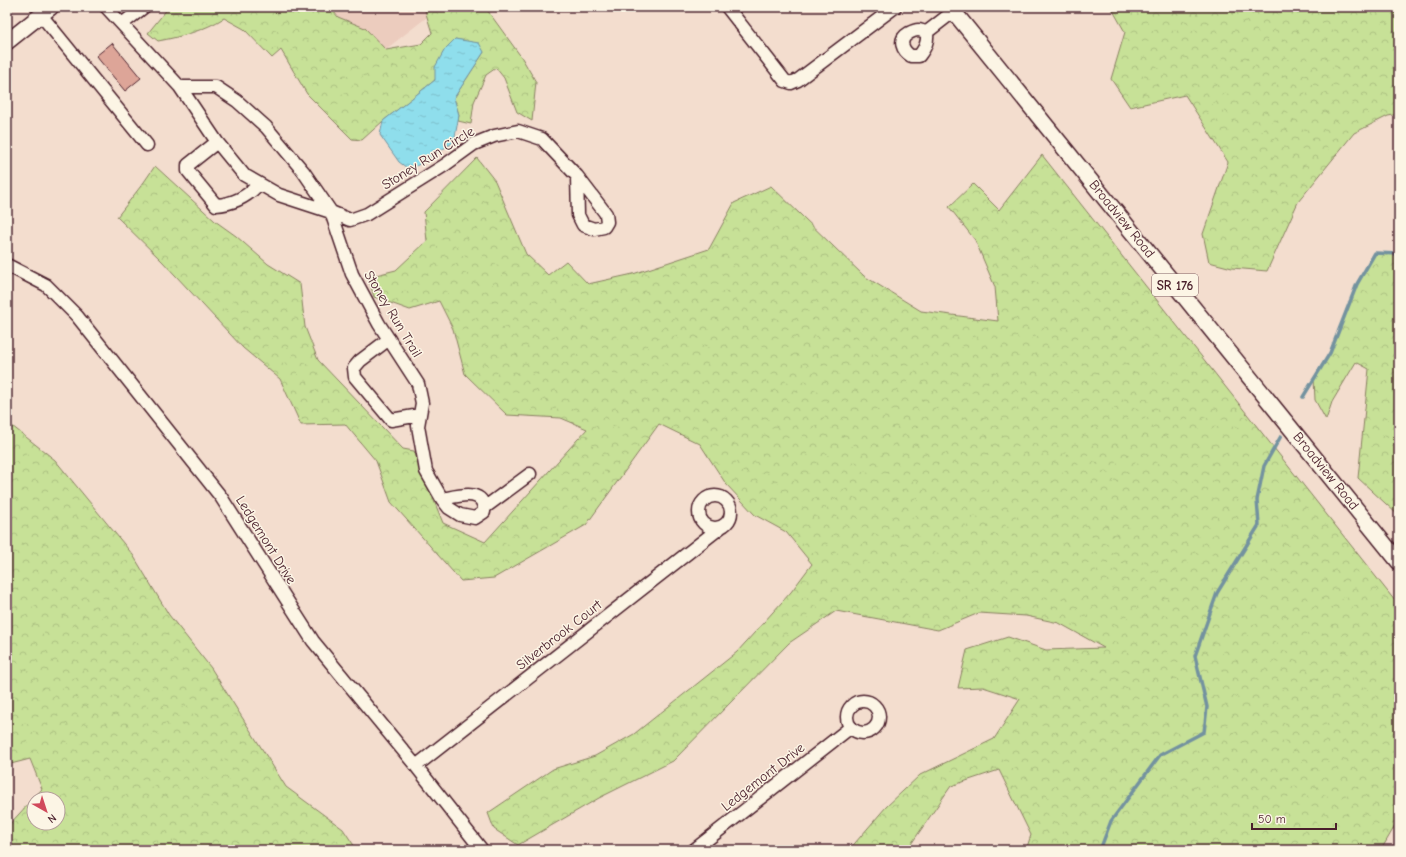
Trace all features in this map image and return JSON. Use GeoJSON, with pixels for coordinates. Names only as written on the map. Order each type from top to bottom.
{"type":"FeatureCollection","features":[{"type":"Feature","properties":{"kind":"main road","name":"Broadview Road"},"geometry":{"type":"LineString","coordinates":[[952,9],[1399,562]]}},
{"type":"Feature","properties":{"kind":"main road"},"geometry":{"type":"LineString","coordinates":[[7,42],[46,11]]}},
{"type":"Feature","properties":{"kind":"street"},"geometry":{"type":"LineString","coordinates":[[106,7],[180,87],[217,142],[244,175],[279,195],[331,212]]}},
{"type":"Feature","properties":{"kind":"street"},"geometry":{"type":"LineString","coordinates":[[122,24],[144,7]]}},
{"type":"Feature","properties":{"kind":"street"},"geometry":{"type":"LineString","coordinates":[[727,7],[786,81],[791,83],[798,80],[895,7]]}},
{"type":"Feature","properties":{"kind":"street"},"geometry":{"type":"LineString","coordinates":[[927,32],[952,9]]}},
{"type":"Feature","properties":{"kind":"street"},"geometry":{"type":"LineString","coordinates":[[46,11],[147,145]]}},
{"type":"Feature","properties":{"kind":"street","name":"Stoney Run Trail"},"geometry":{"type":"LineString","coordinates":[[180,87],[216,87],[237,101],[266,127],[303,171],[331,212],[352,274],[379,324],[418,384],[422,403],[418,426],[426,471],[449,508],[460,515],[475,518],[484,512],[484,508]]}},
{"type":"Feature","properties":{"kind":"street","name":"Stoney Run Circle"},"geometry":{"type":"LineString","coordinates":[[331,212],[350,220],[367,214],[445,165],[474,144],[494,136],[518,131],[542,139],[577,176]]}},
{"type":"Feature","properties":{"kind":"street"},"geometry":{"type":"LineString","coordinates":[[217,142],[188,165],[188,171],[216,205],[228,204],[252,192],[259,184]]}},
{"type":"Feature","properties":{"kind":"street","name":"Ledgemont Drive"},"geometry":{"type":"LineString","coordinates":[[7,265],[46,285],[77,316],[221,497],[313,641],[416,766],[482,850]]}},
{"type":"Feature","properties":{"kind":"street"},"geometry":{"type":"LineString","coordinates":[[389,339],[360,361],[354,368],[355,377],[391,420],[420,415]]}},
{"type":"Feature","properties":{"kind":"street"},"geometry":{"type":"LineString","coordinates":[[442,499],[473,494],[484,504],[484,508],[530,474]]}},
{"type":"Feature","properties":{"kind":"street","name":"Silverbrook Court"},"geometry":{"type":"LineString","coordinates":[[416,766],[721,527]]}},
{"type":"Feature","properties":{"kind":"street","name":"Ledgemont Drive"},"geometry":{"type":"LineString","coordinates":[[694,850],[851,727]]}},
{"type":"Feature","properties":{"kind":"shaded area"},"geometry":{"type":"Polygon","coordinates":[[[330,7],[440,7],[372,60],[330,7]]]}},
{"type":"Feature","properties":{"kind":"green space"},"geometry":{"type":"Polygon","coordinates":[[[330,7],[338,17],[365,28],[386,50],[421,44],[432,33],[424,7],[485,7],[522,58],[536,82],[532,121],[517,112],[504,78],[496,68],[486,75],[474,102],[471,124],[458,121],[459,115],[454,98],[484,52],[465,41],[455,39],[445,49],[435,80],[383,121],[362,140],[352,139],[307,94],[281,50],[272,58],[244,29],[224,18],[209,26],[192,32],[158,41],[148,33],[168,8],[330,7]]]}},
{"type":"Feature","properties":{"kind":"green space"},"geometry":{"type":"Polygon","coordinates":[[[1111,7],[1399,7],[1399,114],[1388,116],[1354,133],[1298,202],[1267,271],[1232,268],[1209,262],[1203,234],[1228,162],[1185,95],[1130,107],[1111,79],[1125,32],[1111,7]]]}},
{"type":"Feature","properties":{"kind":"green space"},"geometry":{"type":"Polygon","coordinates":[[[1042,155],[1399,606],[1399,819],[1381,850],[1026,850],[1031,835],[999,770],[951,786],[907,850],[849,850],[886,807],[920,775],[994,739],[1020,699],[983,687],[958,688],[967,650],[1008,637],[1046,650],[1104,648],[1059,623],[1026,616],[979,613],[938,630],[836,611],[789,643],[673,761],[599,798],[518,845],[494,829],[488,813],[553,769],[595,756],[634,734],[737,652],[791,592],[812,564],[786,532],[755,515],[726,484],[700,444],[659,424],[586,525],[494,578],[461,581],[391,502],[376,461],[345,424],[301,425],[280,379],[243,348],[162,261],[117,217],[155,166],[215,221],[236,236],[268,264],[300,284],[305,327],[318,360],[403,449],[414,451],[443,523],[485,542],[587,429],[561,418],[507,415],[465,374],[453,329],[439,301],[410,310],[374,297],[368,277],[396,270],[427,241],[424,212],[477,158],[495,181],[526,254],[548,275],[566,261],[588,284],[633,274],[709,249],[734,203],[771,186],[864,276],[921,311],[998,321],[995,287],[975,240],[949,207],[973,184],[999,210],[1042,155]]]}},
{"type":"Feature","properties":{"kind":"green space"},"geometry":{"type":"Polygon","coordinates":[[[1375,253],[1399,254],[1399,516],[1358,478],[1369,369],[1356,362],[1332,402],[1326,420],[1315,400],[1314,379],[1330,353],[1357,284],[1375,253]]]}},
{"type":"Feature","properties":{"kind":"green space"},"geometry":{"type":"Polygon","coordinates":[[[7,422],[55,460],[133,555],[169,615],[211,668],[286,787],[343,829],[357,850],[7,850],[7,827],[26,806],[26,831],[66,831],[66,791],[40,791],[42,789],[30,759],[7,765],[7,422]]]}},
{"type":"Feature","properties":{"kind":"water"},"geometry":{"type":"Polygon","coordinates":[[[455,39],[479,43],[484,52],[454,98],[459,115],[454,142],[410,170],[399,162],[380,135],[383,121],[435,80],[435,67],[445,49],[455,39]]]}},
{"type":"Feature","properties":{"kind":"building"},"geometry":{"type":"Polygon","coordinates":[[[112,43],[141,78],[125,91],[96,56],[112,43]]]}},
{"type":"Feature","properties":{"kind":"waterway"},"geometry":{"type":"LineString","coordinates":[[1303,397],[1330,353],[1357,284],[1375,253],[1399,254]]}},
{"type":"Feature","properties":{"kind":"waterway"},"geometry":{"type":"LineString","coordinates":[[1100,850],[1111,821],[1160,755],[1204,732],[1207,707],[1195,656],[1217,593],[1259,525],[1257,500],[1264,466],[1281,436]]}}]}
